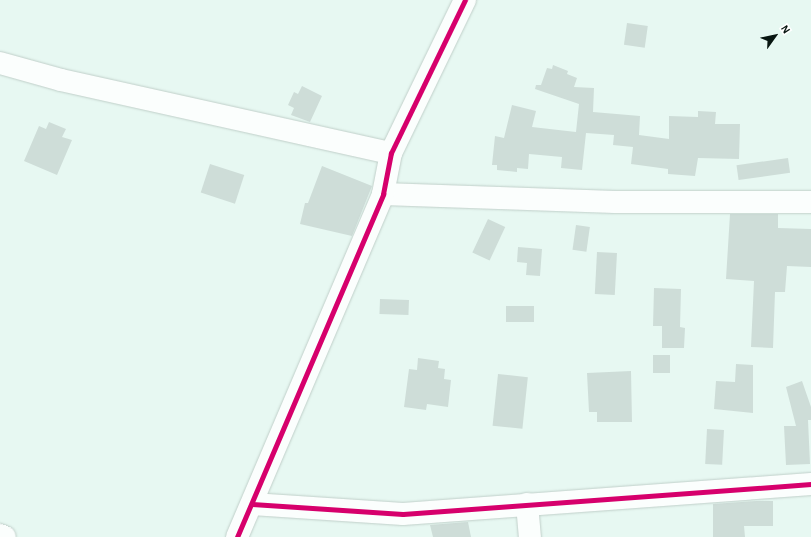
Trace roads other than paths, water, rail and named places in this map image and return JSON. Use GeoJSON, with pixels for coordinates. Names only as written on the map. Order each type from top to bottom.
{"type":"FeatureCollection","features":[{"type":"Feature","properties":{"kind":"street"},"geometry":{"type":"LineString","coordinates":[[237,537],[383,194],[391,153],[465,0]]}},
{"type":"Feature","properties":{"kind":"street"},"geometry":{"type":"LineString","coordinates":[[0,64],[61,80],[391,153]]}},
{"type":"Feature","properties":{"kind":"street"},"geometry":{"type":"LineString","coordinates":[[383,194],[616,202],[811,202]]}},
{"type":"Feature","properties":{"kind":"street"},"geometry":{"type":"LineString","coordinates":[[252,504],[403,514],[811,484]]}},
{"type":"Feature","properties":{"kind":"street"},"geometry":{"type":"LineString","coordinates":[[527,504],[530,537]]}},
{"type":"Feature","properties":{"kind":"street"},"geometry":{"type":"LineString","coordinates":[[0,535],[5,537]]}}]}
